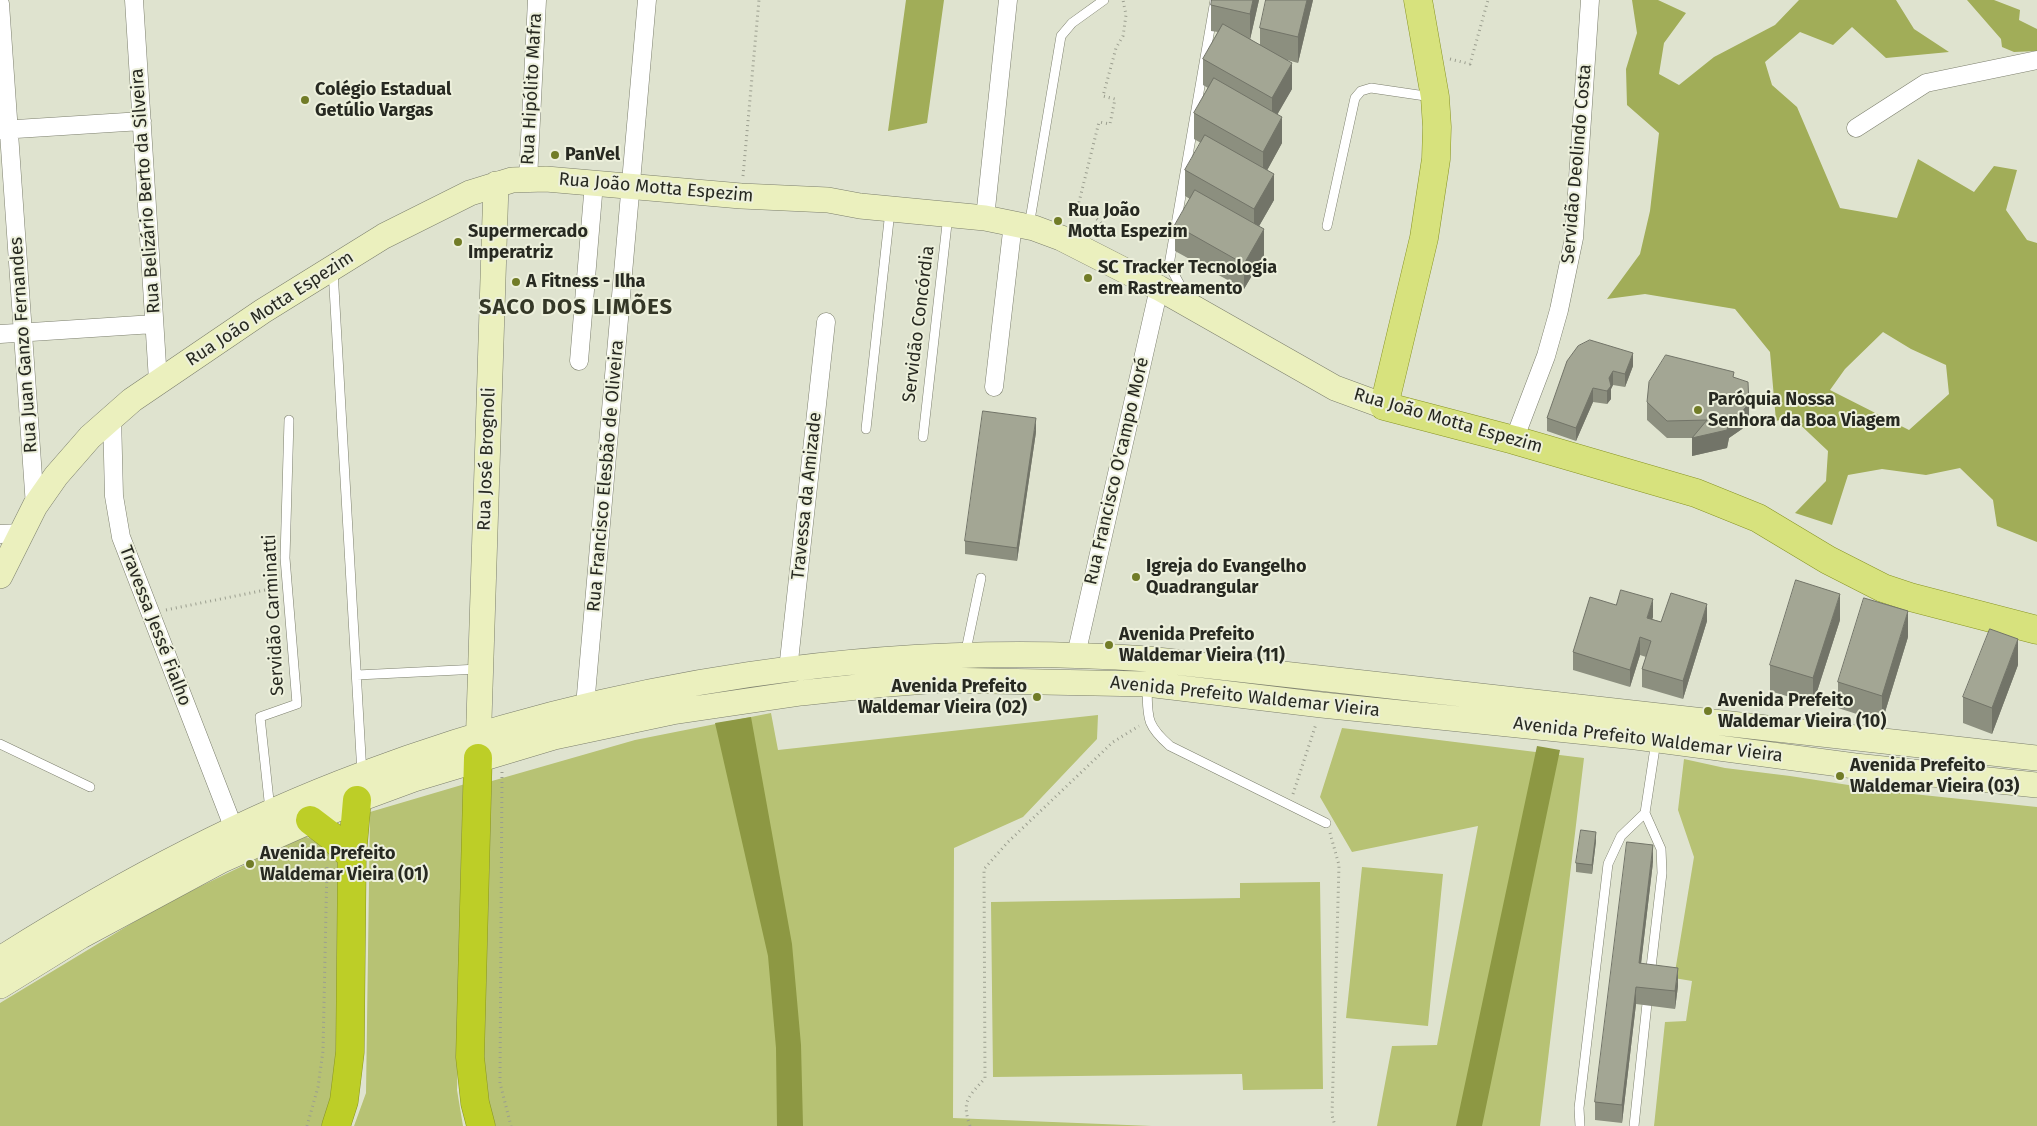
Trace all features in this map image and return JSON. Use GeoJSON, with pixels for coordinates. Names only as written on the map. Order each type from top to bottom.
{"type":"FeatureCollection","features":[{"type":"Feature","properties":{"kind":"highway"},"geometry":{"type":"LineString","coordinates":[[478,747],[470,1057],[475,1103],[481,1126]]}},
{"type":"Feature","properties":{"kind":"highway"},"geometry":{"type":"LineString","coordinates":[[340,855],[359,787]]}},
{"type":"Feature","properties":{"kind":"highway"},"geometry":{"type":"LineString","coordinates":[[310,820],[336,840],[340,855],[350,1052],[344,1101],[336,1126]]}},
{"type":"Feature","properties":{"kind":"main road"},"geometry":{"type":"LineString","coordinates":[[1384,406],[1409,306],[1432,193],[1437,128],[1418,0]]}},
{"type":"Feature","properties":{"kind":"main road","name":"Rua João Motta Espezim"},"geometry":{"type":"LineString","coordinates":[[0,576],[11,533],[35,506],[70,458],[112,416],[158,381],[332,267],[384,236],[444,205],[496,184],[528,179],[741,196],[828,200],[984,218],[1021,225],[1061,238],[1159,288],[1335,388],[1384,406],[1514,440],[1727,504],[1758,518],[1828,560],[1883,588],[1910,597],[2037,630]]}},
{"type":"Feature","properties":{"kind":"main road","name":"Rua José Brognoli"},"geometry":{"type":"LineString","coordinates":[[478,747],[496,184]]}},
{"type":"Feature","properties":{"kind":"main road"},"geometry":{"type":"LineString","coordinates":[[971,655],[977,681]]}},
{"type":"Feature","properties":{"kind":"main road","name":"Avenida Prefeito Waldemar Vieira"},"geometry":{"type":"LineString","coordinates":[[0,986],[81,936],[157,881],[234,829],[270,813],[359,787],[478,747],[585,706],[715,681],[788,670],[971,655],[1076,655],[1199,664],[1651,727],[1855,766],[2037,785]]}},
{"type":"Feature","properties":{"kind":"main road","name":"Avenida Prefeito Waldemar Vieira"},"geometry":{"type":"LineString","coordinates":[[478,747],[554,737],[672,712],[834,689],[940,680],[1147,684],[1322,705],[1651,727],[2037,758]]}},
{"type":"Feature","properties":{"kind":"main road","name":"Avenida Prefeito Waldemar Vieira"},"geometry":{"type":"LineString","coordinates":[[0,959],[88,905],[222,860],[310,820],[359,787]]}},
{"type":"Feature","properties":{"kind":"street","name":"Rua Belizário Berto da Silveira"},"geometry":{"type":"LineString","coordinates":[[134,0],[158,381]]}},
{"type":"Feature","properties":{"kind":"street","name":"Rua Hipólito Mafra"},"geometry":{"type":"LineString","coordinates":[[528,179],[536,0]]}},
{"type":"Feature","properties":{"kind":"street","name":"Rua Francisco Elesbão de Oliveira"},"geometry":{"type":"LineString","coordinates":[[585,706],[633,187],[647,0]]}},
{"type":"Feature","properties":{"kind":"street"},"geometry":{"type":"LineString","coordinates":[[984,218],[1008,0]]}},
{"type":"Feature","properties":{"kind":"street","name":"Servidão Deolindo Costa"},"geometry":{"type":"LineString","coordinates":[[1514,440],[1546,356],[1559,310],[1574,238],[1590,0]]}},
{"type":"Feature","properties":{"kind":"street","name":"Rua Juan Ganzo Fernandes"},"geometry":{"type":"LineString","coordinates":[[0,4],[4,129],[23,332],[35,506]]}},
{"type":"Feature","properties":{"kind":"street"},"geometry":{"type":"LineString","coordinates":[[1856,128],[1926,83],[2037,60]]}},
{"type":"Feature","properties":{"kind":"street"},"geometry":{"type":"LineString","coordinates":[[4,129],[142,121]]}},
{"type":"Feature","properties":{"kind":"street"},"geometry":{"type":"LineString","coordinates":[[580,361],[594,183]]}},
{"type":"Feature","properties":{"kind":"street"},"geometry":{"type":"LineString","coordinates":[[994,387],[1021,225]]}},
{"type":"Feature","properties":{"kind":"street","name":"Rua Francisco O'campo Moré"},"geometry":{"type":"LineString","coordinates":[[1076,655],[1159,288]]}},
{"type":"Feature","properties":{"kind":"street","name":"Travessa da Amizade"},"geometry":{"type":"LineString","coordinates":[[788,670],[826,322]]}},
{"type":"Feature","properties":{"kind":"street"},"geometry":{"type":"LineString","coordinates":[[0,334],[154,324]]}},
{"type":"Feature","properties":{"kind":"street","name":"Travessa Jessé Fialho"},"geometry":{"type":"LineString","coordinates":[[112,416],[116,518],[127,555],[234,829]]}},
{"type":"Feature","properties":{"kind":"lane"},"geometry":{"type":"LineString","coordinates":[[1021,225],[1061,36],[1072,23],[1104,0]]}},
{"type":"Feature","properties":{"kind":"lane"},"geometry":{"type":"LineString","coordinates":[[1190,306],[1169,265],[1215,0]]}},
{"type":"Feature","properties":{"kind":"lane"},"geometry":{"type":"LineString","coordinates":[[1327,226],[1355,98],[1361,91],[1371,88],[1434,98]]}},
{"type":"Feature","properties":{"kind":"lane"},"geometry":{"type":"LineString","coordinates":[[866,429],[890,208]]}},
{"type":"Feature","properties":{"kind":"lane","name":"Servidão Concórdia"},"geometry":{"type":"LineString","coordinates":[[923,437],[948,214]]}},
{"type":"Feature","properties":{"kind":"lane"},"geometry":{"type":"LineString","coordinates":[[332,267],[357,675],[359,787]]}},
{"type":"Feature","properties":{"kind":"lane","name":"Servidão Carminatti"},"geometry":{"type":"LineString","coordinates":[[270,813],[260,717],[297,704],[285,525],[289,420]]}},
{"type":"Feature","properties":{"kind":"lane"},"geometry":{"type":"LineString","coordinates":[[971,655],[981,578]]}},
{"type":"Feature","properties":{"kind":"lane"},"geometry":{"type":"LineString","coordinates":[[357,675],[481,669]]}},
{"type":"Feature","properties":{"kind":"lane"},"geometry":{"type":"LineString","coordinates":[[1147,684],[1148,720],[1158,735],[1170,746],[1326,823]]}},
{"type":"Feature","properties":{"kind":"lane"},"geometry":{"type":"LineString","coordinates":[[1634,1126],[1662,873],[1661,849],[1645,813],[1651,727]]}},
{"type":"Feature","properties":{"kind":"lane"},"geometry":{"type":"LineString","coordinates":[[0,744],[90,787]]}},
{"type":"Feature","properties":{"kind":"lane"},"geometry":{"type":"LineString","coordinates":[[1580,1126],[1579,1108],[1608,864],[1621,836],[1645,813]]}},
{"type":"Feature","properties":{"kind":"path"},"geometry":{"type":"LineString","coordinates":[[741,196],[759,0]]}},
{"type":"Feature","properties":{"kind":"path"},"geometry":{"type":"LineString","coordinates":[[1101,223],[1079,202],[1099,122],[1110,124],[1116,99],[1103,96],[1116,48],[1123,36],[1126,15],[1123,0]]}},
{"type":"Feature","properties":{"kind":"path"},"geometry":{"type":"LineString","coordinates":[[1427,53],[1470,64],[1488,0]]}},
{"type":"Feature","properties":{"kind":"path"},"geometry":{"type":"LineString","coordinates":[[151,614],[288,586]]}},
{"type":"Feature","properties":{"kind":"path"},"geometry":{"type":"LineString","coordinates":[[1289,804],[1322,705]]}},
{"type":"Feature","properties":{"kind":"path"},"geometry":{"type":"LineString","coordinates":[[970,1126],[965,1112],[966,1099],[985,1078],[984,869],[1008,842],[1113,742],[1148,720]]}},
{"type":"Feature","properties":{"kind":"path"},"geometry":{"type":"LineString","coordinates":[[502,771],[500,1083],[511,1126]]}},
{"type":"Feature","properties":{"kind":"path"},"geometry":{"type":"LineString","coordinates":[[1326,823],[1339,865],[1332,1115],[1335,1126]]}},
{"type":"Feature","properties":{"kind":"path"},"geometry":{"type":"LineString","coordinates":[[307,1126],[318,1087],[323,1051],[340,855]]}},
{"type":"Feature","properties":{"kind":"shaded area"},"geometry":{"type":"Polygon","coordinates":[[[906,0],[944,0],[927,123],[888,131],[906,0]]]}},
{"type":"Feature","properties":{"kind":"shaded area"},"geometry":{"type":"Polygon","coordinates":[[[1632,0],[1658,0],[1686,13],[1664,43],[1659,74],[1679,85],[1714,57],[1775,25],[1799,0],[1896,0],[1914,29],[1949,52],[1886,58],[1852,27],[1833,45],[1800,32],[1765,62],[1772,85],[1797,107],[1840,208],[1897,218],[1918,159],[1974,192],[1994,166],[2017,170],[2006,210],[2027,240],[2037,243],[2037,542],[1997,526],[1993,500],[1960,468],[1926,475],[1882,469],[1848,475],[1832,525],[1795,513],[1826,481],[1828,451],[1792,417],[1776,421],[1770,352],[1735,309],[1645,294],[1607,299],[1640,254],[1650,211],[1659,133],[1627,105],[1626,69],[1637,33],[1632,0]],[[1883,332],[1845,369],[1830,390],[1909,430],[1949,394],[1946,365],[1911,349],[1883,332]]]}},
{"type":"Feature","properties":{"kind":"shaded area"},"geometry":{"type":"Polygon","coordinates":[[[1967,0],[1994,0],[2020,10],[2019,20],[2037,29],[2037,51],[2014,52],[2002,47],[2001,39],[1967,0]]]}},
{"type":"Feature","properties":{"kind":"shaded area"},"geometry":{"type":"Polygon","coordinates":[[[771,713],[778,750],[1098,715],[1097,739],[1023,817],[954,848],[953,1118],[1152,1126],[490,1126],[479,1073],[485,783],[635,740],[771,713]]]}},
{"type":"Feature","properties":{"kind":"shaded area"},"geometry":{"type":"Polygon","coordinates":[[[751,717],[792,944],[801,1045],[803,1126],[777,1126],[776,1048],[768,956],[715,723],[751,717]]]}},
{"type":"Feature","properties":{"kind":"shaded area"},"geometry":{"type":"Polygon","coordinates":[[[1342,728],[1584,758],[1540,1126],[1377,1126],[1392,1046],[1437,1045],[1478,826],[1352,852],[1320,797],[1342,728]]]}},
{"type":"Feature","properties":{"kind":"shaded area"},"geometry":{"type":"Polygon","coordinates":[[[1537,746],[1560,750],[1482,1126],[1456,1126],[1537,746]]]}},
{"type":"Feature","properties":{"kind":"shaded area"},"geometry":{"type":"Polygon","coordinates":[[[1684,759],[1725,768],[1894,792],[2037,807],[2037,1126],[1654,1126],[1665,1022],[1686,1021],[1692,981],[1674,978],[1694,857],[1678,810],[1684,759]]]}},
{"type":"Feature","properties":{"kind":"shaded area"},"geometry":{"type":"Polygon","coordinates":[[[465,784],[457,1090],[463,1126],[354,1126],[366,1093],[370,812],[465,784]]]}},
{"type":"Feature","properties":{"kind":"shaded area"},"geometry":{"type":"Polygon","coordinates":[[[304,836],[337,849],[346,867],[340,1077],[327,1126],[0,1126],[0,1003],[162,905],[304,836]]]}},
{"type":"Feature","properties":{"kind":"shaded area"},"geometry":{"type":"Polygon","coordinates":[[[1362,867],[1443,874],[1428,1026],[1346,1018],[1362,867]]]}},
{"type":"Feature","properties":{"kind":"shaded area"},"geometry":{"type":"Polygon","coordinates":[[[1320,882],[1323,1089],[1243,1090],[1242,1074],[993,1077],[991,902],[1240,898],[1240,883],[1320,882]]]}},
{"type":"Feature","properties":{"kind":"building"},"geometry":{"type":"Polygon","coordinates":[[[1212,0],[1253,0],[1250,14],[1211,5],[1212,0]]]}},
{"type":"Feature","properties":{"kind":"building"},"geometry":{"type":"Polygon","coordinates":[[[1266,0],[1307,0],[1298,37],[1260,28],[1266,0]]]}},
{"type":"Feature","properties":{"kind":"building"},"geometry":{"type":"Polygon","coordinates":[[[1223,24],[1292,63],[1272,98],[1203,59],[1223,24]]]}},
{"type":"Feature","properties":{"kind":"building"},"geometry":{"type":"Polygon","coordinates":[[[1214,78],[1282,117],[1263,152],[1194,113],[1214,78]]]}},
{"type":"Feature","properties":{"kind":"building"},"geometry":{"type":"Polygon","coordinates":[[[1205,135],[1274,174],[1254,209],[1185,170],[1205,135]]]}},
{"type":"Feature","properties":{"kind":"building"},"geometry":{"type":"Polygon","coordinates":[[[1195,190],[1264,229],[1244,264],[1175,225],[1195,190]]]}},
{"type":"Feature","properties":{"kind":"building"},"geometry":{"type":"Polygon","coordinates":[[[1590,340],[1633,353],[1625,374],[1613,371],[1609,378],[1611,386],[1607,391],[1593,388],[1576,428],[1547,418],[1567,361],[1578,346],[1590,340]]]}},
{"type":"Feature","properties":{"kind":"building","name":"Paróquia Nossa Senhora da Boa Viagem"},"geometry":{"type":"Polygon","coordinates":[[[1666,355],[1734,372],[1733,377],[1748,382],[1749,403],[1742,412],[1729,421],[1727,430],[1692,438],[1707,420],[1667,421],[1647,402],[1649,382],[1666,355]]]}},
{"type":"Feature","properties":{"kind":"building"},"geometry":{"type":"Polygon","coordinates":[[[983,411],[1036,418],[1017,548],[965,541],[983,411]]]}},
{"type":"Feature","properties":{"kind":"building"},"geometry":{"type":"Polygon","coordinates":[[[1796,580],[1840,594],[1813,678],[1770,665],[1796,580]]]}},
{"type":"Feature","properties":{"kind":"building"},"geometry":{"type":"Polygon","coordinates":[[[1621,590],[1653,599],[1647,618],[1661,622],[1671,593],[1707,604],[1683,681],[1642,669],[1651,641],[1640,637],[1630,670],[1573,652],[1590,597],[1616,605],[1621,590]]]}},
{"type":"Feature","properties":{"kind":"building"},"geometry":{"type":"Polygon","coordinates":[[[1864,598],[1908,611],[1882,696],[1838,682],[1864,598]]]}},
{"type":"Feature","properties":{"kind":"building"},"geometry":{"type":"Polygon","coordinates":[[[1990,629],[2018,639],[1992,708],[1963,697],[1990,629]]]}},
{"type":"Feature","properties":{"kind":"building"},"geometry":{"type":"Polygon","coordinates":[[[1581,830],[1596,832],[1592,865],[1576,863],[1581,830]]]}},
{"type":"Feature","properties":{"kind":"building"},"geometry":{"type":"Polygon","coordinates":[[[1627,842],[1653,845],[1639,963],[1678,968],[1675,991],[1636,987],[1622,1105],[1595,1102],[1627,842]]]}},
{"type":"Feature","properties":{"kind":"place","name":"Colégio Estadual Getúlio Vargas"},"geometry":{"type":"Point","coordinates":[305,100]}},
{"type":"Feature","properties":{"kind":"place","name":"PanVel"},"geometry":{"type":"Point","coordinates":[555,155]}},
{"type":"Feature","properties":{"kind":"place","name":"Rua João Motta Espezim"},"geometry":{"type":"Point","coordinates":[1058,221]}},
{"type":"Feature","properties":{"kind":"place","name":"Supermercado Imperatriz"},"geometry":{"type":"Point","coordinates":[458,242]}},
{"type":"Feature","properties":{"kind":"place","name":"SC Tracker Tecnologia em Rastreamento"},"geometry":{"type":"Point","coordinates":[1088,278]}},
{"type":"Feature","properties":{"kind":"place","name":"A Fitness - Ilha"},"geometry":{"type":"Point","coordinates":[516,282]}},
{"type":"Feature","properties":{"kind":"place","name":"Paróquia Nossa Senhora da Boa Viagem"},"geometry":{"type":"Point","coordinates":[1698,410]}},
{"type":"Feature","properties":{"kind":"place","name":"Igreja do Evangelho Quadrangular"},"geometry":{"type":"Point","coordinates":[1136,577]}},
{"type":"Feature","properties":{"kind":"place","name":"Avenida Prefeito Waldemar Vieira (11)"},"geometry":{"type":"Point","coordinates":[1109,645]}},
{"type":"Feature","properties":{"kind":"place","name":"Avenida Prefeito Waldemar Vieira (02)"},"geometry":{"type":"Point","coordinates":[1037,697]}},
{"type":"Feature","properties":{"kind":"place","name":"Avenida Prefeito Waldemar Vieira (10)"},"geometry":{"type":"Point","coordinates":[1708,711]}},
{"type":"Feature","properties":{"kind":"place","name":"Avenida Prefeito Waldemar Vieira (03)"},"geometry":{"type":"Point","coordinates":[1840,776]}},
{"type":"Feature","properties":{"kind":"place","name":"Avenida Prefeito Waldemar Vieira (01)"},"geometry":{"type":"Point","coordinates":[250,864]}},
{"type":"Feature","properties":{"kind":"district","name":"SACO DOS LIMÕES"},"geometry":{"type":"Point","coordinates":[576,308]}}]}
